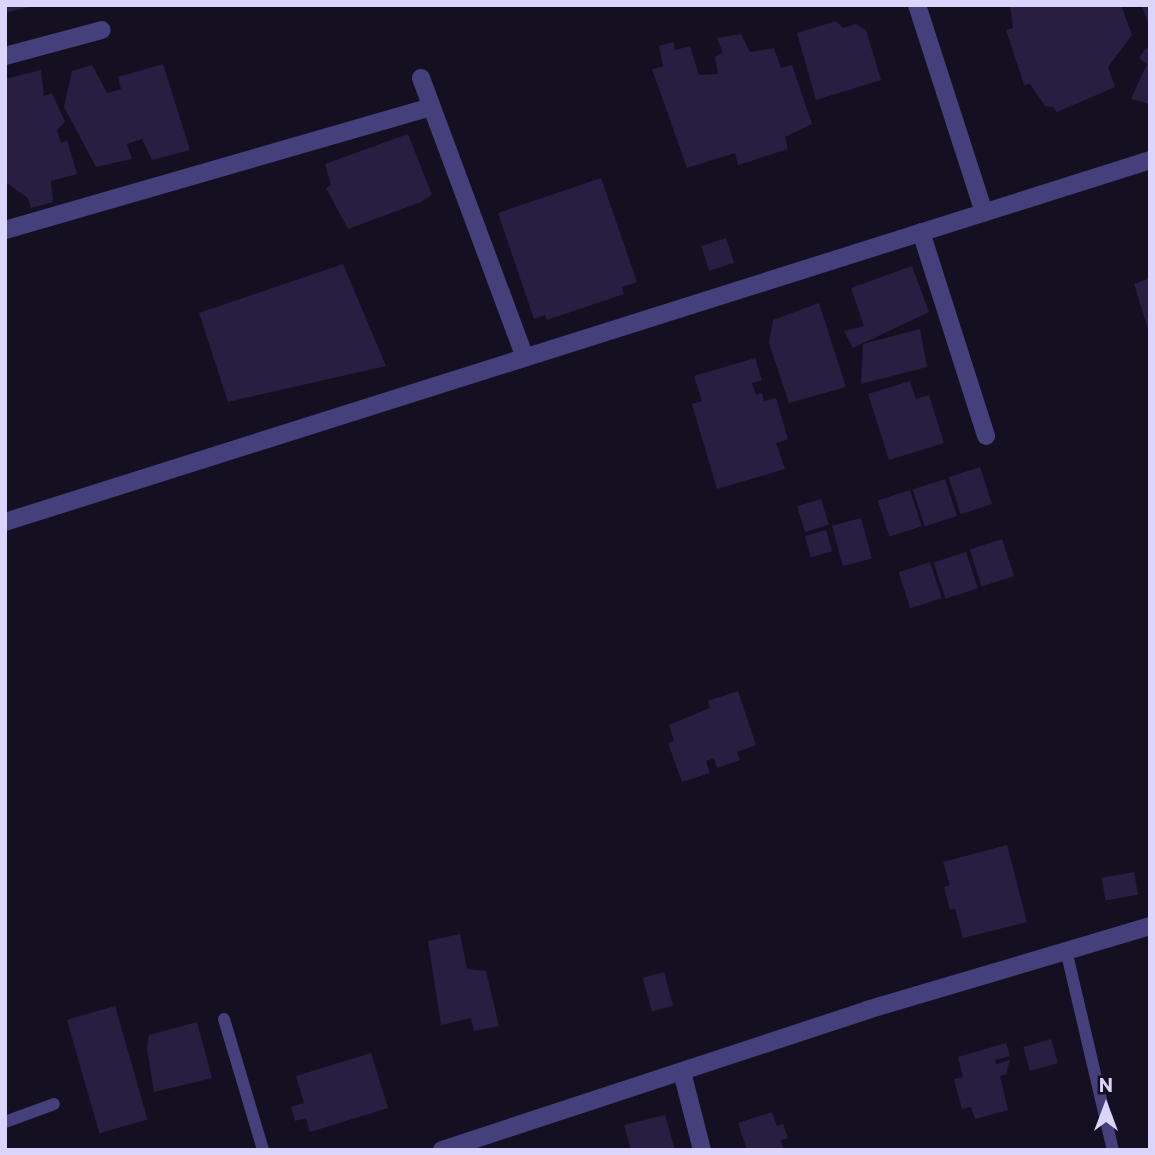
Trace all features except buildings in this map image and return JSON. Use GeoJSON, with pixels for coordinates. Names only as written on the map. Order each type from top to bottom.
{"type":"FeatureCollection","features":[{"type":"Feature","properties":{"kind":"street"},"geometry":{"type":"LineString","coordinates":[[917,5],[984,212]]}},
{"type":"Feature","properties":{"kind":"street"},"geometry":{"type":"LineString","coordinates":[[5,57],[102,30]]}},
{"type":"Feature","properties":{"kind":"street"},"geometry":{"type":"LineString","coordinates":[[421,78],[525,357]]}},
{"type":"Feature","properties":{"kind":"street"},"geometry":{"type":"LineString","coordinates":[[5,230],[432,107]]}},
{"type":"Feature","properties":{"kind":"street"},"geometry":{"type":"LineString","coordinates":[[5,522],[1150,160]]}},
{"type":"Feature","properties":{"kind":"street"},"geometry":{"type":"LineString","coordinates":[[921,232],[986,436]]}},
{"type":"Feature","properties":{"kind":"street"},"geometry":{"type":"LineString","coordinates":[[442,1150],[867,1010],[1150,926]]}},
{"type":"Feature","properties":{"kind":"street"},"geometry":{"type":"LineString","coordinates":[[681,1072],[702,1150]]}},
{"type":"Feature","properties":{"kind":"lane"},"geometry":{"type":"LineString","coordinates":[[1066,950],[1113,1150]]}},
{"type":"Feature","properties":{"kind":"lane"},"geometry":{"type":"LineString","coordinates":[[223,1019],[263,1150]]}},
{"type":"Feature","properties":{"kind":"lane"},"geometry":{"type":"LineString","coordinates":[[5,1122],[54,1104]]}}]}
